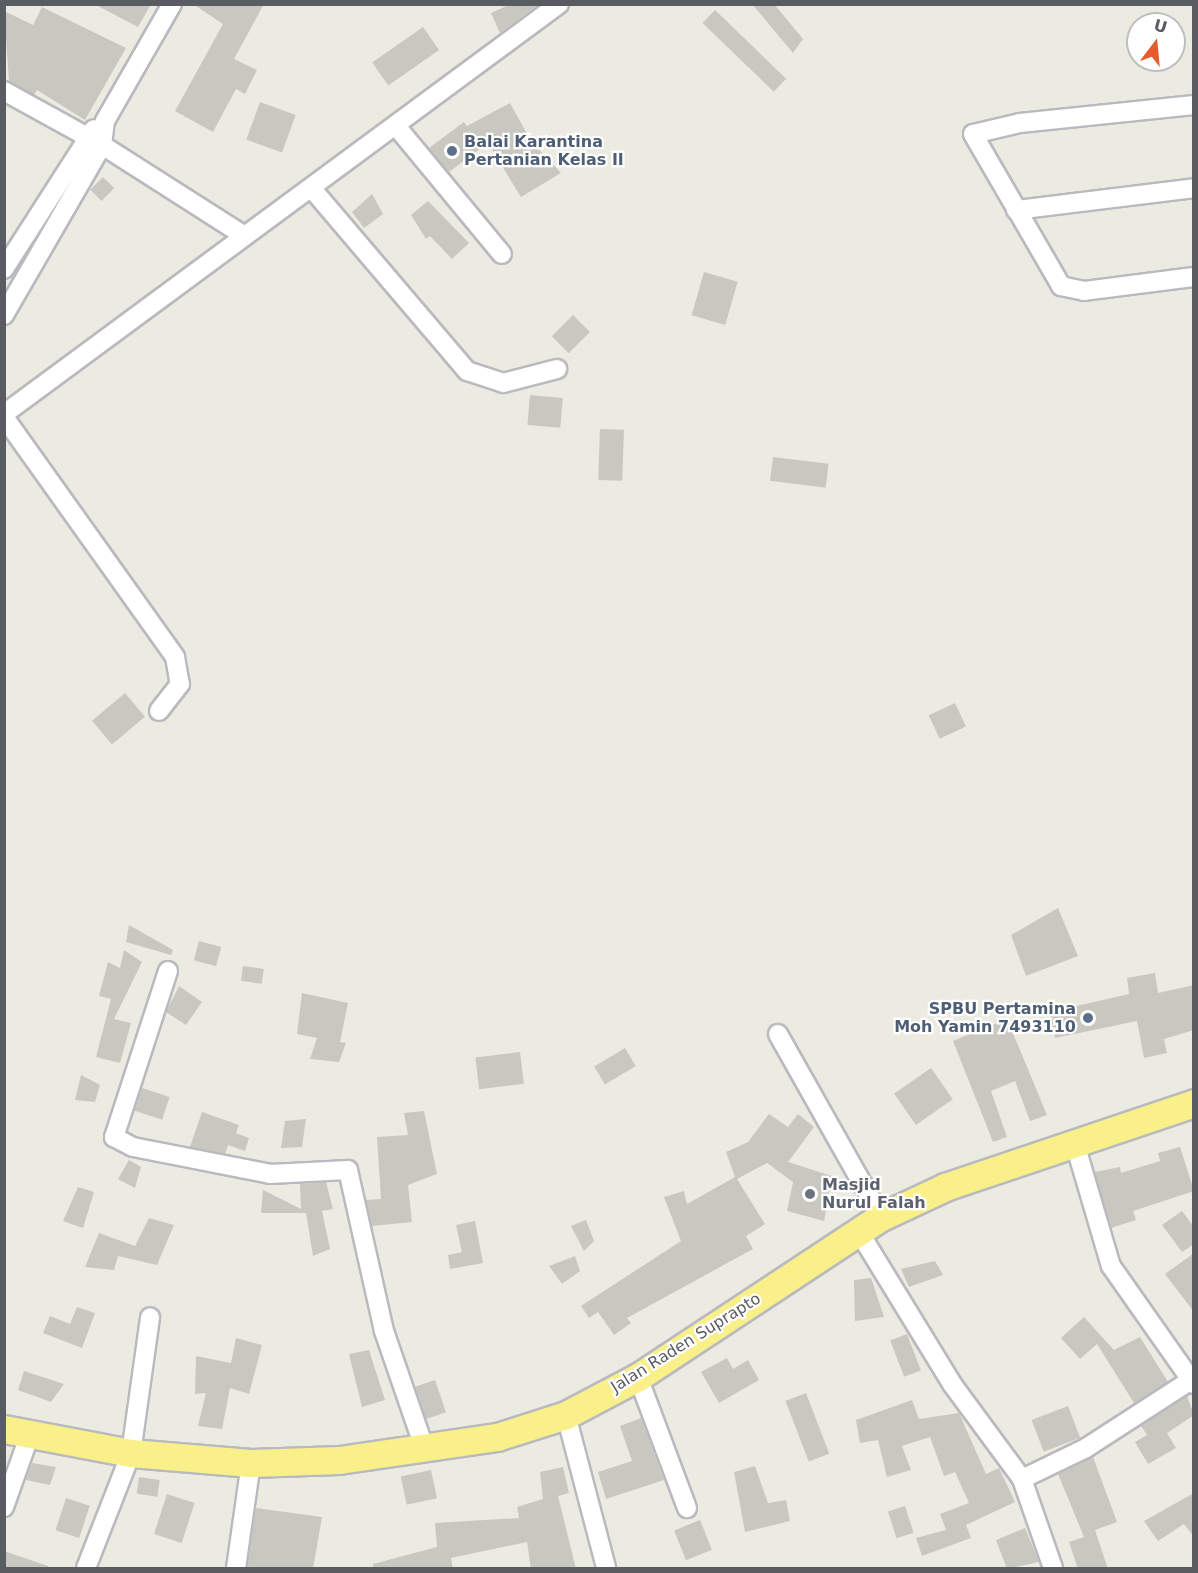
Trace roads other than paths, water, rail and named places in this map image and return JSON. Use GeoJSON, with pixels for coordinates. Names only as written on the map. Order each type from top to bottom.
{"type":"FeatureCollection","features":[{"type":"Feature","properties":{"kind":"highway","name":"Jalan Raden Suprapto"},"geometry":{"type":"LineString","coordinates":[[17,1431],[131,1453],[250,1463],[425,1450],[497,1437],[566,1415],[638,1377],[881,1217],[945,1187],[1194,1103]]}},
{"type":"Feature","properties":{"kind":"street"},"geometry":{"type":"LineString","coordinates":[[4,315],[102,145],[105,122],[172,4]]}},
{"type":"Feature","properties":{"kind":"street"},"geometry":{"type":"LineString","coordinates":[[159,711],[180,684],[176,657],[4,415],[245,236],[314,190],[559,4]]}},
{"type":"Feature","properties":{"kind":"street"},"geometry":{"type":"LineString","coordinates":[[4,91],[102,145],[245,236]]}},
{"type":"Feature","properties":{"kind":"street"},"geometry":{"type":"LineString","coordinates":[[1194,105],[974,131],[975,144],[1068,290],[1194,277]]}},
{"type":"Feature","properties":{"kind":"street"},"geometry":{"type":"LineString","coordinates":[[4,269],[85,135],[105,122]]}},
{"type":"Feature","properties":{"kind":"street"},"geometry":{"type":"LineString","coordinates":[[396,126],[502,254]]}},
{"type":"Feature","properties":{"kind":"street"},"geometry":{"type":"LineString","coordinates":[[1016,210],[1194,188]]}},
{"type":"Feature","properties":{"kind":"street"},"geometry":{"type":"LineString","coordinates":[[314,190],[467,371],[503,383],[557,369]]}},
{"type":"Feature","properties":{"kind":"street"},"geometry":{"type":"LineString","coordinates":[[168,971],[114,1137],[133,1147],[270,1174],[348,1170],[384,1331],[425,1450]]}},
{"type":"Feature","properties":{"kind":"street"},"geometry":{"type":"LineString","coordinates":[[778,1034],[881,1217]]}},
{"type":"Feature","properties":{"kind":"street"},"geometry":{"type":"LineString","coordinates":[[1022,1479],[1086,1448],[1192,1382],[1111,1266],[1075,1144]]}},
{"type":"Feature","properties":{"kind":"street"},"geometry":{"type":"LineString","coordinates":[[859,1232],[951,1383],[1022,1479],[1053,1569]]}},
{"type":"Feature","properties":{"kind":"street"},"geometry":{"type":"LineString","coordinates":[[86,1569],[131,1453],[150,1317]]}},
{"type":"Feature","properties":{"kind":"street"},"geometry":{"type":"LineString","coordinates":[[638,1377],[687,1508]]}},
{"type":"Feature","properties":{"kind":"street"},"geometry":{"type":"LineString","coordinates":[[566,1415],[606,1569]]}},
{"type":"Feature","properties":{"kind":"street"},"geometry":{"type":"LineString","coordinates":[[4,1507],[17,1431]]}},
{"type":"Feature","properties":{"kind":"street"},"geometry":{"type":"LineString","coordinates":[[236,1569],[250,1463]]}},
{"type":"Feature","properties":{"kind":"place","name":"Balai Karantina Pertanian Kelas II"},"geometry":{"type":"Point","coordinates":[452,151]}},
{"type":"Feature","properties":{"kind":"place","name":"SPBU Pertamina Moh Yamin 7493110"},"geometry":{"type":"Point","coordinates":[1088,1018]}},
{"type":"Feature","properties":{"kind":"place","name":"Masjid Nurul Falah"},"geometry":{"type":"Point","coordinates":[810,1194]}}]}
